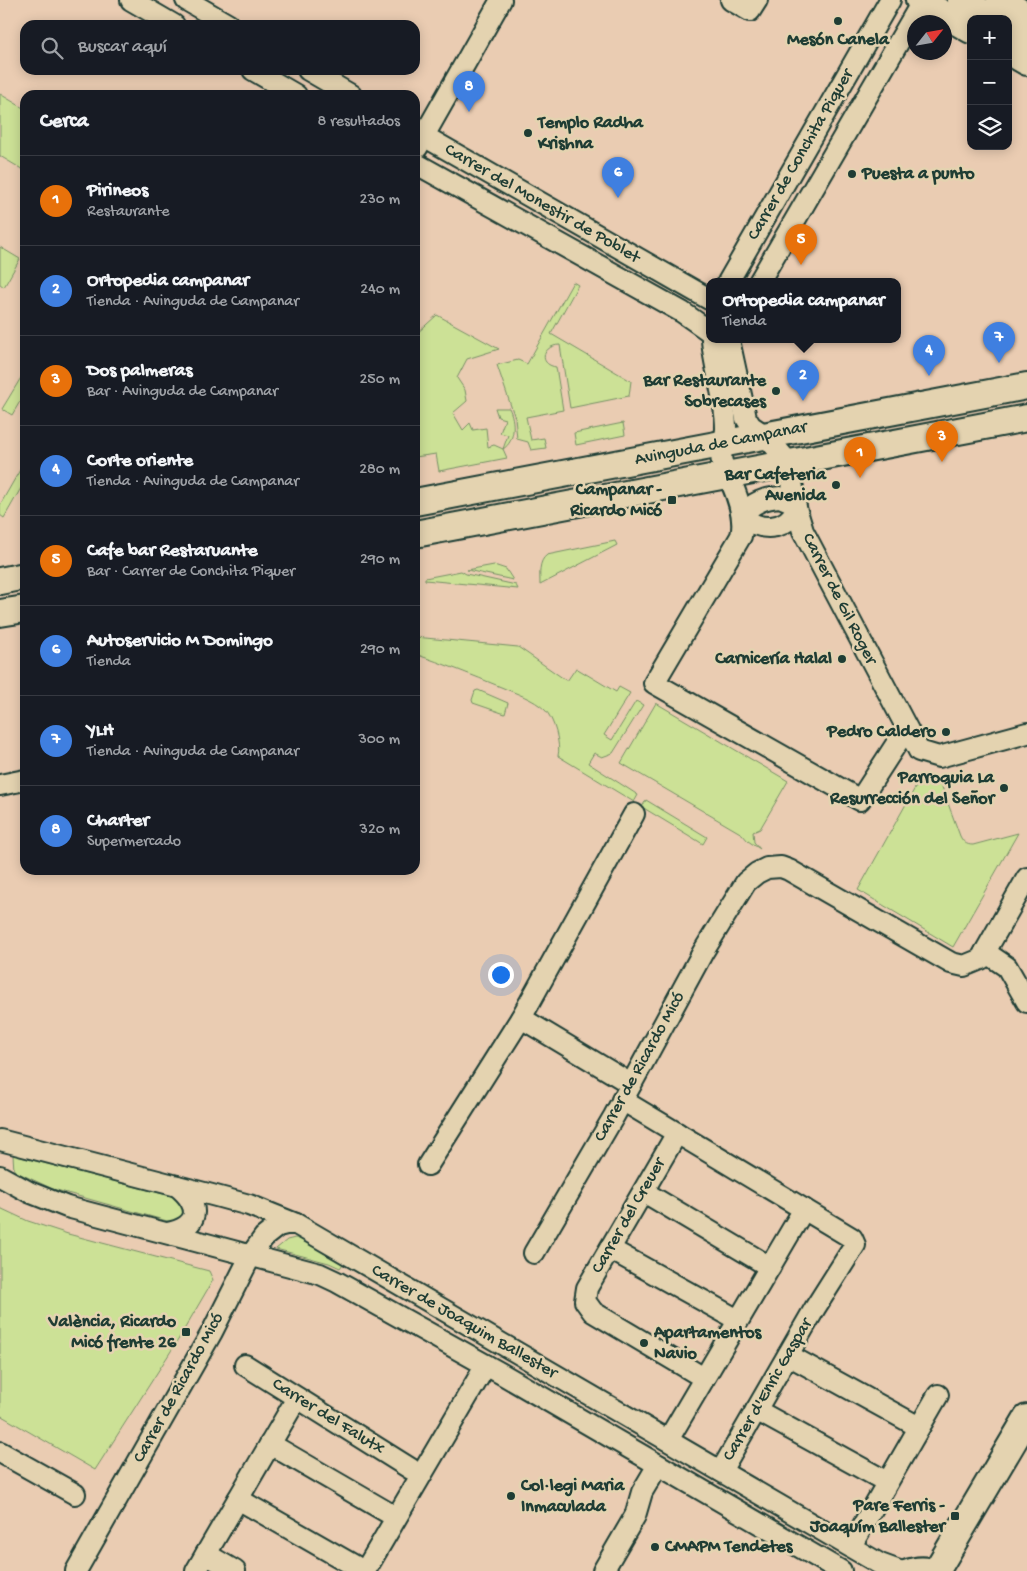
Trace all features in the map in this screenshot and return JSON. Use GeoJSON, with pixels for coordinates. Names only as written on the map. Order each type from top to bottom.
{"type":"FeatureCollection","features":[{"type":"Feature","properties":{"kind":"main road"},"geometry":{"type":"LineString","coordinates":[[961,0],[987,15]]}},
{"type":"Feature","properties":{"kind":"main road"},"geometry":{"type":"LineString","coordinates":[[1000,0],[1027,16]]}},
{"type":"Feature","properties":{"kind":"main road"},"geometry":{"type":"LineString","coordinates":[[921,1],[967,28]]}},
{"type":"Feature","properties":{"kind":"main road"},"geometry":{"type":"LineString","coordinates":[[1012,29],[1027,38]]}},
{"type":"Feature","properties":{"kind":"main road"},"geometry":{"type":"LineString","coordinates":[[1012,53],[1027,62]]}},
{"type":"Feature","properties":{"kind":"main road","name":"Avinguda de Campanar"},"geometry":{"type":"LineString","coordinates":[[420,501],[766,436],[1023,391]]}},
{"type":"Feature","properties":{"kind":"main road","name":"Avinguda de Campanar"},"geometry":{"type":"LineString","coordinates":[[420,533],[1027,418]]}},
{"type":"Feature","properties":{"kind":"main road"},"geometry":{"type":"LineString","coordinates":[[0,581],[20,577]]}},
{"type":"Feature","properties":{"kind":"main road"},"geometry":{"type":"LineString","coordinates":[[0,613],[20,609]]}},
{"type":"Feature","properties":{"kind":"main road"},"geometry":{"type":"LineString","coordinates":[[938,1571],[1027,1418]]}},
{"type":"Feature","properties":{"kind":"street"},"geometry":{"type":"LineString","coordinates":[[131,0],[165,20]]}},
{"type":"Feature","properties":{"kind":"street"},"geometry":{"type":"LineString","coordinates":[[186,0],[219,20]]}},
{"type":"Feature","properties":{"kind":"street"},"geometry":{"type":"LineString","coordinates":[[420,137],[501,0]]}},
{"type":"Feature","properties":{"kind":"street"},"geometry":{"type":"LineString","coordinates":[[731,0],[750,11],[756,0]]}},
{"type":"Feature","properties":{"kind":"street","name":"Carrer de Conchita Piquer"},"geometry":{"type":"LineString","coordinates":[[730,278],[890,0]]}},
{"type":"Feature","properties":{"kind":"street","name":"Carrer de Conchita Piquer"},"geometry":{"type":"LineString","coordinates":[[760,278],[899,44],[921,1]]}},
{"type":"Feature","properties":{"kind":"street"},"geometry":{"type":"LineString","coordinates":[[874,28],[899,44]]}},
{"type":"Feature","properties":{"kind":"street"},"geometry":{"type":"LineString","coordinates":[[261,75],[287,90]]}},
{"type":"Feature","properties":{"kind":"street"},"geometry":{"type":"LineString","coordinates":[[317,75],[343,90]]}},
{"type":"Feature","properties":{"kind":"street","name":"Carrer del Monestir de Poblet"},"geometry":{"type":"LineString","coordinates":[[420,141],[706,297]]}},
{"type":"Feature","properties":{"kind":"street","name":"Carrer del Monestir de Poblet"},"geometry":{"type":"LineString","coordinates":[[420,166],[655,298],[706,330]]}},
{"type":"Feature","properties":{"kind":"street"},"geometry":{"type":"LineString","coordinates":[[655,298],[668,276]]}},
{"type":"Feature","properties":{"kind":"street"},"geometry":{"type":"LineString","coordinates":[[706,307],[702,313],[703,322],[706,327]]}},
{"type":"Feature","properties":{"kind":"street"},"geometry":{"type":"LineString","coordinates":[[711,343],[726,422],[724,444],[720,454],[742,515],[743,526],[741,536],[654,683],[860,800],[906,729]]}},
{"type":"Feature","properties":{"kind":"street"},"geometry":{"type":"LineString","coordinates":[[730,343],[746,418],[751,426],[766,436],[789,463]]}},
{"type":"Feature","properties":{"kind":"street","name":"Carrer de Gil Roger"},"geometry":{"type":"LineString","coordinates":[[789,463],[796,508],[811,548],[919,751],[939,757],[1027,733]]}},
{"type":"Feature","properties":{"kind":"street"},"geometry":{"type":"LineString","coordinates":[[771,498],[787,499],[796,508],[788,521],[778,526],[756,526],[748,522],[742,515],[755,503],[771,498]]}},
{"type":"Feature","properties":{"kind":"street"},"geometry":{"type":"LineString","coordinates":[[0,785],[20,781]]}},
{"type":"Feature","properties":{"kind":"street"},"geometry":{"type":"LineString","coordinates":[[428,1165],[521,1018],[634,814]]}},
{"type":"Feature","properties":{"kind":"street","name":"Carrer de Ricardo Micó"},"geometry":{"type":"LineString","coordinates":[[534,1253],[614,1116],[703,952],[746,882],[766,868],[782,868],[814,884],[951,963],[964,966],[973,964],[981,959],[985,952]]}},
{"type":"Feature","properties":{"kind":"street"},"geometry":{"type":"LineString","coordinates":[[1027,878],[985,952],[1007,967],[1027,1002]]}},
{"type":"Feature","properties":{"kind":"street"},"geometry":{"type":"LineString","coordinates":[[521,1018],[626,1092],[677,1133],[804,1210],[668,1440]]}},
{"type":"Feature","properties":{"kind":"street","name":"Carrer del Creuer"},"geometry":{"type":"LineString","coordinates":[[677,1133],[587,1288],[585,1301],[593,1312],[704,1378]]}},
{"type":"Feature","properties":{"kind":"street","name":"Carrer de Joaquim Ballester"},"geometry":{"type":"LineString","coordinates":[[0,1140],[249,1206],[296,1224],[880,1564],[898,1571]]}},
{"type":"Feature","properties":{"kind":"street","name":"Carrer de Joaquim Ballester"},"geometry":{"type":"LineString","coordinates":[[0,1176],[29,1192],[67,1207],[320,1274],[486,1365],[841,1571]]}},
{"type":"Feature","properties":{"kind":"street"},"geometry":{"type":"LineString","coordinates":[[166,1233],[178,1231],[186,1226],[192,1220],[194,1212],[192,1201],[177,1186]]}},
{"type":"Feature","properties":{"kind":"street"},"geometry":{"type":"LineString","coordinates":[[644,1192],[770,1267]]}},
{"type":"Feature","properties":{"kind":"street","name":"Carrer d'Enric Gaspar"},"geometry":{"type":"LineString","coordinates":[[721,1471],[815,1308],[855,1245],[852,1238],[804,1210]]}},
{"type":"Feature","properties":{"kind":"street","name":"Carrer de Ricardo Micó"},"geometry":{"type":"LineString","coordinates":[[76,1571],[208,1340],[251,1255],[264,1237],[278,1226],[296,1224]]}},
{"type":"Feature","properties":{"kind":"street"},"geometry":{"type":"LineString","coordinates":[[610,1249],[738,1320]]}},
{"type":"Feature","properties":{"kind":"street"},"geometry":{"type":"LineString","coordinates":[[788,1355],[920,1427]]}},
{"type":"Feature","properties":{"kind":"street","name":"Carrer del Falutx"},"geometry":{"type":"LineString","coordinates":[[245,1365],[411,1469]]}},
{"type":"Feature","properties":{"kind":"street"},"geometry":{"type":"LineString","coordinates":[[238,1500],[360,1569],[486,1365]]}},
{"type":"Feature","properties":{"kind":"street"},"geometry":{"type":"LineString","coordinates":[[851,1546],[938,1395]]}},
{"type":"Feature","properties":{"kind":"street"},"geometry":{"type":"LineString","coordinates":[[196,1571],[297,1398]]}},
{"type":"Feature","properties":{"kind":"street"},"geometry":{"type":"LineString","coordinates":[[756,1410],[888,1482]]}},
{"type":"Feature","properties":{"kind":"street"},"geometry":{"type":"LineString","coordinates":[[270,1444],[386,1512]]}},
{"type":"Feature","properties":{"kind":"street"},"geometry":{"type":"LineString","coordinates":[[0,1452],[75,1494]]}},
{"type":"Feature","properties":{"kind":"street"},"geometry":{"type":"LineString","coordinates":[[604,1571],[635,1516],[642,1492],[658,1464]]}},
{"type":"Feature","properties":{"kind":"street"},"geometry":{"type":"LineString","coordinates":[[206,1554],[235,1571]]}},
{"type":"Feature","properties":{"kind":"street"},"geometry":{"type":"LineString","coordinates":[[906,1571],[920,1567],[938,1571]]}},
{"type":"Feature","properties":{"kind":"green space"},"geometry":{"type":"Polygon","coordinates":[[[0,94],[20,106],[20,168],[0,156],[0,94]]]}},
{"type":"Feature","properties":{"kind":"green space"},"geometry":{"type":"Polygon","coordinates":[[[0,247],[20,259],[4,287],[0,284],[0,247]]]}},
{"type":"Feature","properties":{"kind":"green space"},"geometry":{"type":"Polygon","coordinates":[[[573,282],[578,285],[551,334],[631,381],[629,396],[570,408],[560,345],[550,348],[546,351],[544,359],[550,365],[556,367],[563,410],[526,417],[531,440],[544,438],[546,448],[531,450],[528,442],[517,439],[515,418],[497,365],[518,360],[527,364],[573,282]]]}},
{"type":"Feature","properties":{"kind":"green space"},"geometry":{"type":"Polygon","coordinates":[[[437,315],[499,349],[467,359],[457,378],[465,390],[467,401],[453,413],[463,430],[470,423],[473,430],[486,428],[488,447],[494,445],[503,449],[507,458],[439,471],[436,454],[420,456],[420,330],[437,315]]]}},
{"type":"Feature","properties":{"kind":"green space"},"geometry":{"type":"Polygon","coordinates":[[[20,379],[20,401],[12,415],[2,409],[20,379]]]}},
{"type":"Feature","properties":{"kind":"green space"},"geometry":{"type":"Polygon","coordinates":[[[495,408],[509,408],[512,418],[512,436],[503,449],[508,435],[500,433],[505,419],[498,417],[495,408]]]}},
{"type":"Feature","properties":{"kind":"green space"},"geometry":{"type":"Polygon","coordinates":[[[623,423],[625,435],[576,445],[574,433],[623,423]]]}},
{"type":"Feature","properties":{"kind":"green space"},"geometry":{"type":"Polygon","coordinates":[[[20,470],[20,490],[4,518],[0,515],[0,505],[20,470]]]}},
{"type":"Feature","properties":{"kind":"green space"},"geometry":{"type":"Polygon","coordinates":[[[615,541],[617,545],[540,585],[541,564],[547,555],[615,541]]]}},
{"type":"Feature","properties":{"kind":"green space"},"geometry":{"type":"Polygon","coordinates":[[[494,565],[506,569],[513,580],[467,570],[494,565]]]}},
{"type":"Feature","properties":{"kind":"green space"},"geometry":{"type":"Polygon","coordinates":[[[461,571],[466,574],[516,585],[518,589],[425,580],[425,578],[461,571]]]}},
{"type":"Feature","properties":{"kind":"green space"},"geometry":{"type":"Polygon","coordinates":[[[420,637],[518,647],[567,681],[576,668],[616,692],[619,687],[630,693],[604,735],[612,740],[636,701],[643,705],[613,753],[602,757],[594,753],[588,763],[638,795],[634,802],[558,756],[559,751],[554,725],[541,706],[530,699],[420,656],[420,637]]]}},
{"type":"Feature","properties":{"kind":"green space"},"geometry":{"type":"Polygon","coordinates":[[[478,690],[508,703],[505,714],[473,703],[475,691],[478,690]]]}},
{"type":"Feature","properties":{"kind":"green space"},"geometry":{"type":"Polygon","coordinates":[[[656,703],[788,781],[760,829],[753,832],[754,842],[760,849],[748,841],[742,834],[621,763],[656,703]]]}},
{"type":"Feature","properties":{"kind":"green space"},"geometry":{"type":"Polygon","coordinates":[[[937,781],[942,787],[960,836],[965,843],[973,845],[1018,833],[953,947],[858,890],[915,788],[937,781]]]}},
{"type":"Feature","properties":{"kind":"green space"},"geometry":{"type":"Polygon","coordinates":[[[646,800],[707,837],[703,844],[642,807],[646,800]]]}},
{"type":"Feature","properties":{"kind":"green space"},"geometry":{"type":"Polygon","coordinates":[[[13,1155],[175,1197],[182,1200],[185,1215],[177,1222],[167,1221],[53,1189],[14,1171],[13,1155]]]}},
{"type":"Feature","properties":{"kind":"green space"},"geometry":{"type":"Polygon","coordinates":[[[0,1208],[28,1221],[68,1234],[209,1271],[213,1280],[178,1340],[95,1470],[0,1415],[0,1208]]]}},
{"type":"Feature","properties":{"kind":"green space"},"geometry":{"type":"Polygon","coordinates":[[[300,1239],[343,1264],[340,1268],[329,1263],[276,1249],[287,1240],[300,1239]]]}},
{"type":"Feature","properties":{"kind":"place","name":"Mesón Canela"},"geometry":{"type":"Point","coordinates":[838,21]}},
{"type":"Feature","properties":{"kind":"place","name":"Charter"},"geometry":{"type":"Point","coordinates":[469,112]}},
{"type":"Feature","properties":{"kind":"place","name":"Templo Radha Krishna"},"geometry":{"type":"Point","coordinates":[528,133]}},
{"type":"Feature","properties":{"kind":"place","name":"Puesta a punto"},"geometry":{"type":"Point","coordinates":[852,174]}},
{"type":"Feature","properties":{"kind":"place","name":"Autoservicio M Domingo"},"geometry":{"type":"Point","coordinates":[618,198]}},
{"type":"Feature","properties":{"kind":"place","name":"Cafe bar Restaruante"},"geometry":{"type":"Point","coordinates":[801,265]}},
{"type":"Feature","properties":{"kind":"place","name":"YLH"},"geometry":{"type":"Point","coordinates":[999,363]}},
{"type":"Feature","properties":{"kind":"place","name":"Corte oriente"},"geometry":{"type":"Point","coordinates":[929,376]}},
{"type":"Feature","properties":{"kind":"place","name":"Bar Restaurante Sobrecases"},"geometry":{"type":"Point","coordinates":[776,391]}},
{"type":"Feature","properties":{"kind":"place","name":"Ortopedia campanar"},"geometry":{"type":"Point","coordinates":[803,401]}},
{"type":"Feature","properties":{"kind":"place","name":"Dos palmeras"},"geometry":{"type":"Point","coordinates":[942,462]}},
{"type":"Feature","properties":{"kind":"place","name":"Pirineos"},"geometry":{"type":"Point","coordinates":[860,478]}},
{"type":"Feature","properties":{"kind":"place","name":"Bar Cafeteria Avenida"},"geometry":{"type":"Point","coordinates":[836,485]}},
{"type":"Feature","properties":{"kind":"place","name":"Campanar - Ricardo Micó"},"geometry":{"type":"Point","coordinates":[672,500]}},
{"type":"Feature","properties":{"kind":"place","name":"Carnicería Halal"},"geometry":{"type":"Point","coordinates":[842,659]}},
{"type":"Feature","properties":{"kind":"place","name":"Pedro Caldero"},"geometry":{"type":"Point","coordinates":[946,732]}},
{"type":"Feature","properties":{"kind":"place","name":"Parroquia La Resurrección del Señor"},"geometry":{"type":"Point","coordinates":[1004,788]}},
{"type":"Feature","properties":{"kind":"place","name":"València, Ricardo Micó frente 26"},"geometry":{"type":"Point","coordinates":[186,1332]}},
{"type":"Feature","properties":{"kind":"place","name":"Apartamentos Navio"},"geometry":{"type":"Point","coordinates":[644,1343]}},
{"type":"Feature","properties":{"kind":"place","name":"Col·legi Maria Inmaculada"},"geometry":{"type":"Point","coordinates":[511,1496]}},
{"type":"Feature","properties":{"kind":"place","name":"Pare Ferris - Joaquím Ballester"},"geometry":{"type":"Point","coordinates":[955,1516]}},
{"type":"Feature","properties":{"kind":"place","name":"CMAPM Tendetes"},"geometry":{"type":"Point","coordinates":[655,1547]}}]}
